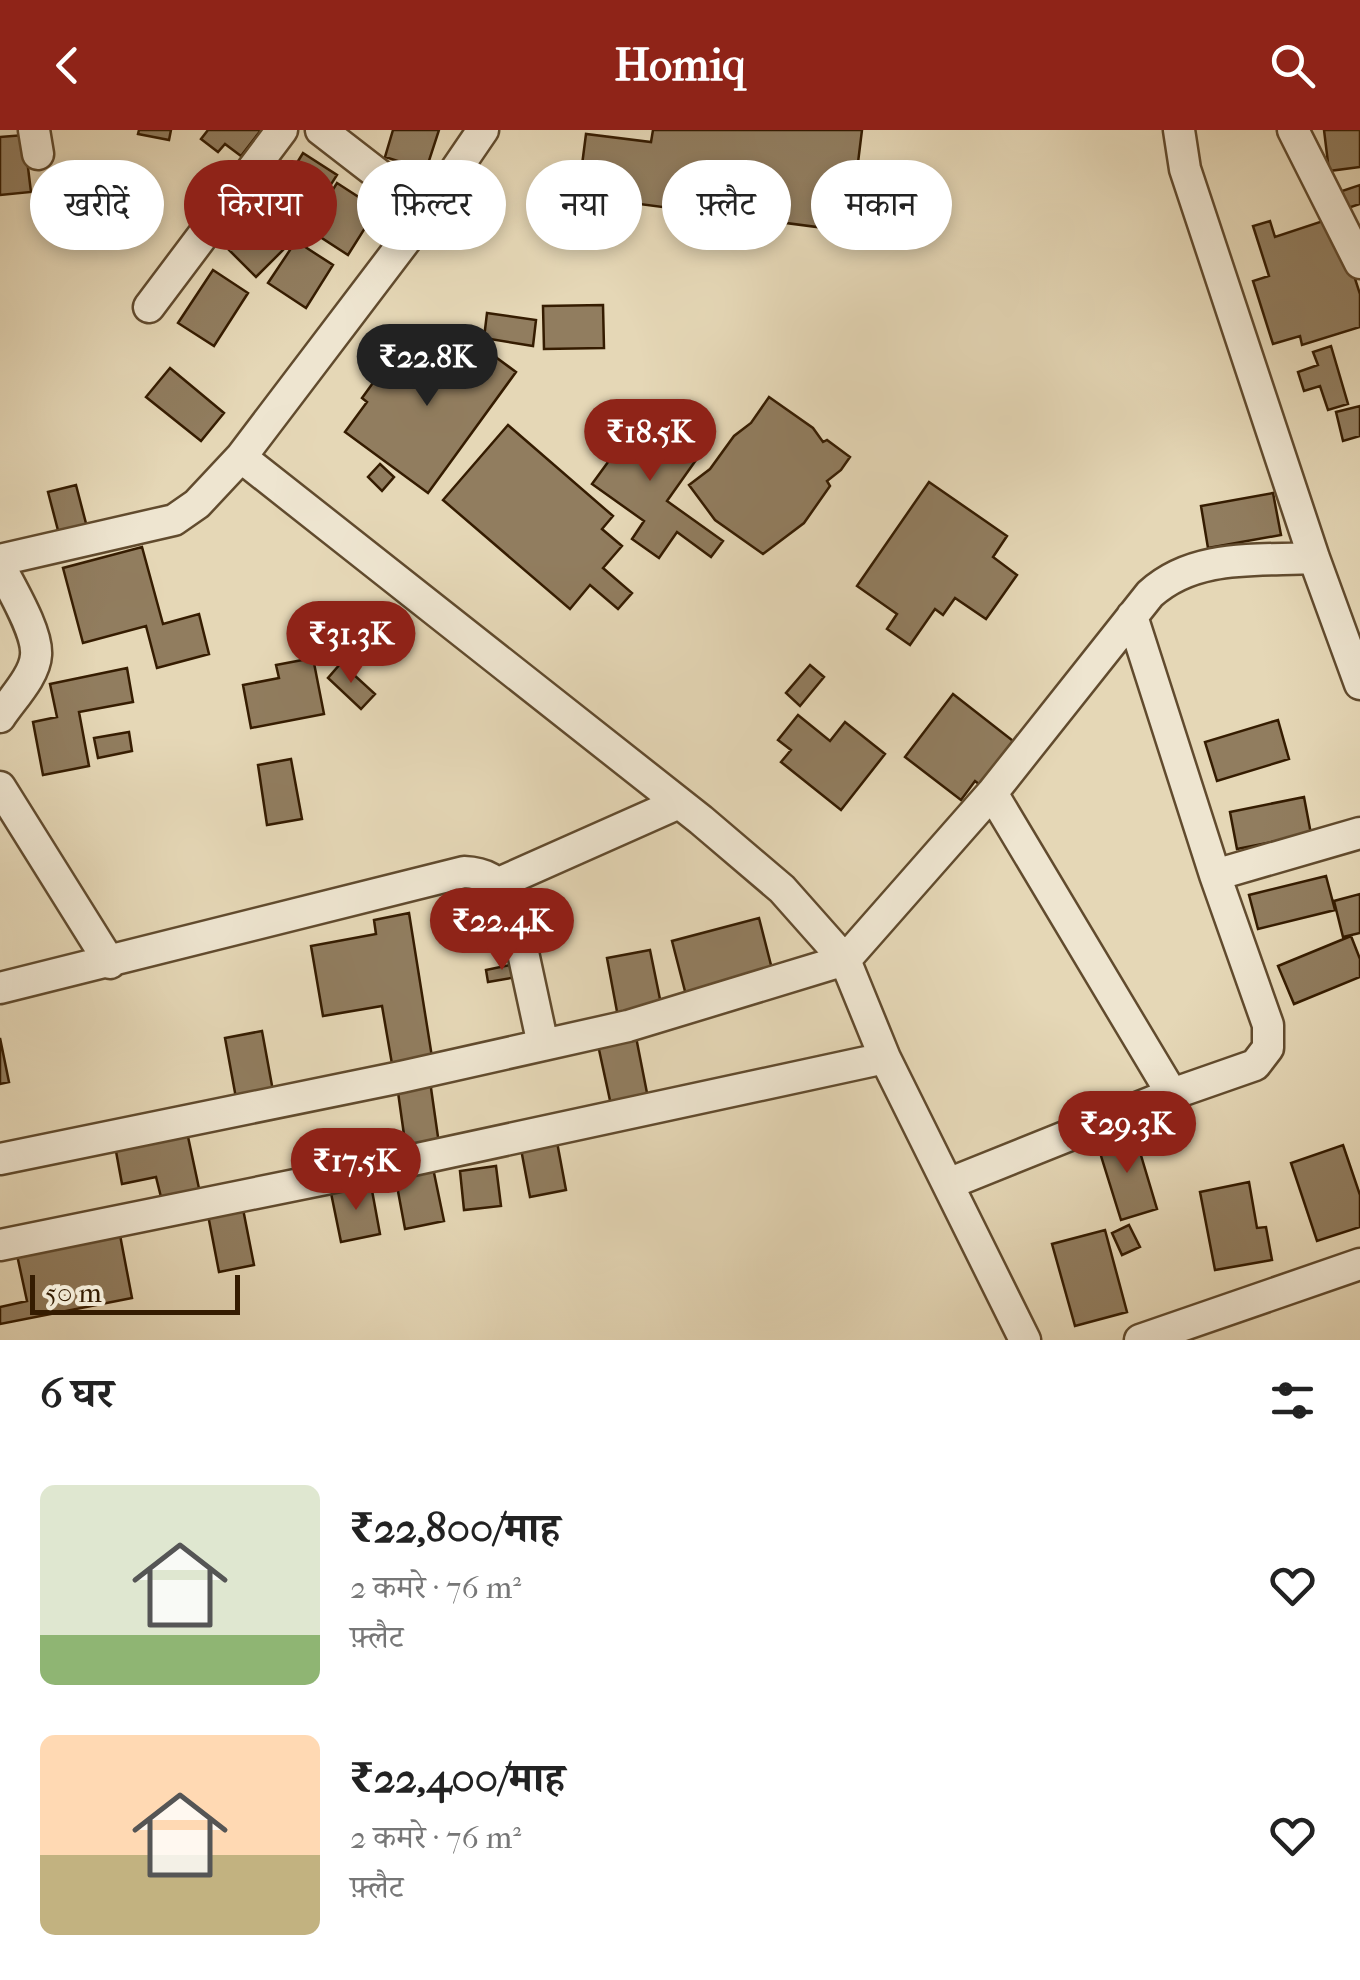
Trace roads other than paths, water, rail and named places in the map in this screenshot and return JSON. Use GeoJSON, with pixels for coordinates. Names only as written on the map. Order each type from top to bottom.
{"type":"FeatureCollection","features":[{"type":"Feature","properties":{"kind":"street"},"geometry":{"type":"LineString","coordinates":[[149,307],[282,130]]}},
{"type":"Feature","properties":{"kind":"street"},"geometry":{"type":"LineString","coordinates":[[322,130],[360,160]]}},
{"type":"Feature","properties":{"kind":"street"},"geometry":{"type":"LineString","coordinates":[[463,160],[483,130]]}},
{"type":"Feature","properties":{"kind":"street"},"geometry":{"type":"LineString","coordinates":[[1179,130],[1184,169],[1360,684]]}},
{"type":"Feature","properties":{"kind":"street"},"geometry":{"type":"LineString","coordinates":[[1294,130],[1357,251]]}},
{"type":"Feature","properties":{"kind":"street"},"geometry":{"type":"LineString","coordinates":[[0,718],[32,669],[36,656],[34,638],[0,563],[174,520],[196,504],[241,457],[398,250]]}},
{"type":"Feature","properties":{"kind":"street"},"geometry":{"type":"LineString","coordinates":[[241,457],[782,889],[845,960],[885,1058],[1025,1340]]}},
{"type":"Feature","properties":{"kind":"street"},"geometry":{"type":"LineString","coordinates":[[0,1159],[628,1026],[845,960],[992,792],[1165,580],[1212,563],[1314,558]]}},
{"type":"Feature","properties":{"kind":"street"},"geometry":{"type":"LineString","coordinates":[[948,1184],[1256,1064],[1268,1048],[1268,1025],[1132,616]]}},
{"type":"Feature","properties":{"kind":"street"},"geometry":{"type":"LineString","coordinates":[[0,788],[110,963]]}},
{"type":"Feature","properties":{"kind":"street"},"geometry":{"type":"LineString","coordinates":[[992,792],[1172,1094]]}},
{"type":"Feature","properties":{"kind":"street"},"geometry":{"type":"LineString","coordinates":[[499,884],[679,803]]}},
{"type":"Feature","properties":{"kind":"street"},"geometry":{"type":"LineString","coordinates":[[1215,875],[1360,833]]}},
{"type":"Feature","properties":{"kind":"street"},"geometry":{"type":"LineString","coordinates":[[0,988],[464,872],[483,873],[510,897],[543,1045]]}},
{"type":"Feature","properties":{"kind":"street"},"geometry":{"type":"LineString","coordinates":[[0,1245],[885,1058]]}},
{"type":"Feature","properties":{"kind":"street"},"geometry":{"type":"LineString","coordinates":[[1140,1340],[1360,1264]]}}]}
